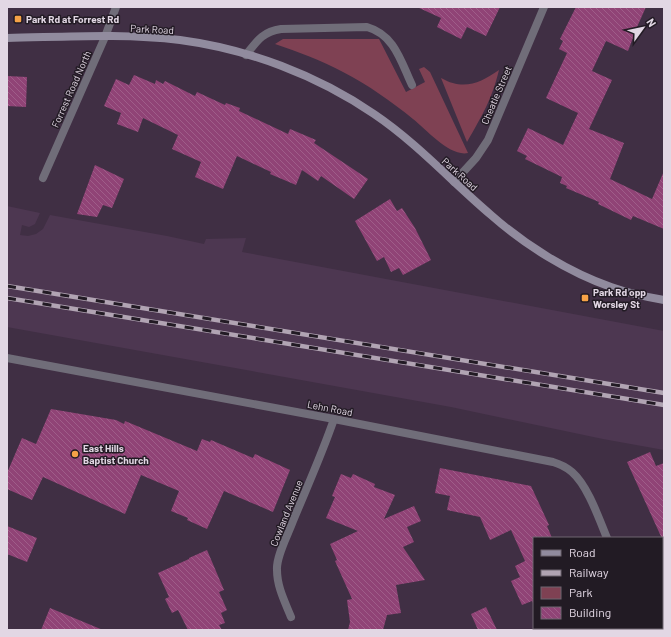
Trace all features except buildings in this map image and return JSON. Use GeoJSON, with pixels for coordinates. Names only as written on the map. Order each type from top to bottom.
{"type":"FeatureCollection","features":[{"type":"Feature","properties":{"kind":"main road","name":"Park Road"},"geometry":{"type":"LineString","coordinates":[[7,38],[105,37],[180,40],[246,54],[272,63],[316,81],[355,102],[392,127],[493,217],[531,245],[552,258],[589,278],[611,287],[664,300]]}},
{"type":"Feature","properties":{"kind":"street","name":"Forrest Road North"},"geometry":{"type":"LineString","coordinates":[[43,178],[105,37],[116,7]]}},
{"type":"Feature","properties":{"kind":"street","name":"Cheatle Street"},"geometry":{"type":"LineString","coordinates":[[454,182],[476,158],[488,140],[544,7]]}},
{"type":"Feature","properties":{"kind":"street"},"geometry":{"type":"LineString","coordinates":[[246,54],[258,39],[272,30],[367,27],[378,30],[386,37],[398,54],[412,85]]}},
{"type":"Feature","properties":{"kind":"street","name":"Lehn Road"},"geometry":{"type":"LineString","coordinates":[[7,358],[534,457],[553,462],[563,466],[580,480],[607,537]]}},
{"type":"Feature","properties":{"kind":"street","name":"Cowland Avenue"},"geometry":{"type":"LineString","coordinates":[[291,617],[280,591],[276,568],[283,546],[334,419]]}},
{"type":"Feature","properties":{"kind":"shaded area"},"geometry":{"type":"Polygon","coordinates":[[[7,206],[40,213],[35,224],[29,227],[22,225],[20,235],[28,236],[36,234],[43,229],[50,215],[204,244],[206,239],[246,238],[242,252],[664,331],[664,450],[603,439],[451,407],[7,327],[7,206]]]}},
{"type":"Feature","properties":{"kind":"green space"},"geometry":{"type":"Polygon","coordinates":[[[283,39],[379,39],[406,92],[425,82],[419,69],[424,67],[430,72],[468,153],[461,153],[446,147],[396,106],[352,77],[318,60],[275,44],[283,39]]]}},
{"type":"Feature","properties":{"kind":"green space"},"geometry":{"type":"Polygon","coordinates":[[[499,70],[486,107],[467,142],[441,78],[457,84],[472,84],[485,79],[499,70]]]}},
{"type":"Feature","properties":{"kind":"railway"},"geometry":{"type":"LineString","coordinates":[[7,286],[664,393]]}},
{"type":"Feature","properties":{"kind":"railway"},"geometry":{"type":"LineString","coordinates":[[7,298],[664,405]]}},
{"type":"Feature","properties":{"kind":"place","name":"Park Rd at Forrest Rd"},"geometry":{"type":"Point","coordinates":[18,19]}},
{"type":"Feature","properties":{"kind":"place","name":"Park Rd opp Worsley St"},"geometry":{"type":"Point","coordinates":[585,298]}},
{"type":"Feature","properties":{"kind":"place","name":"East Hills Baptist Church"},"geometry":{"type":"Point","coordinates":[75,454]}}]}
